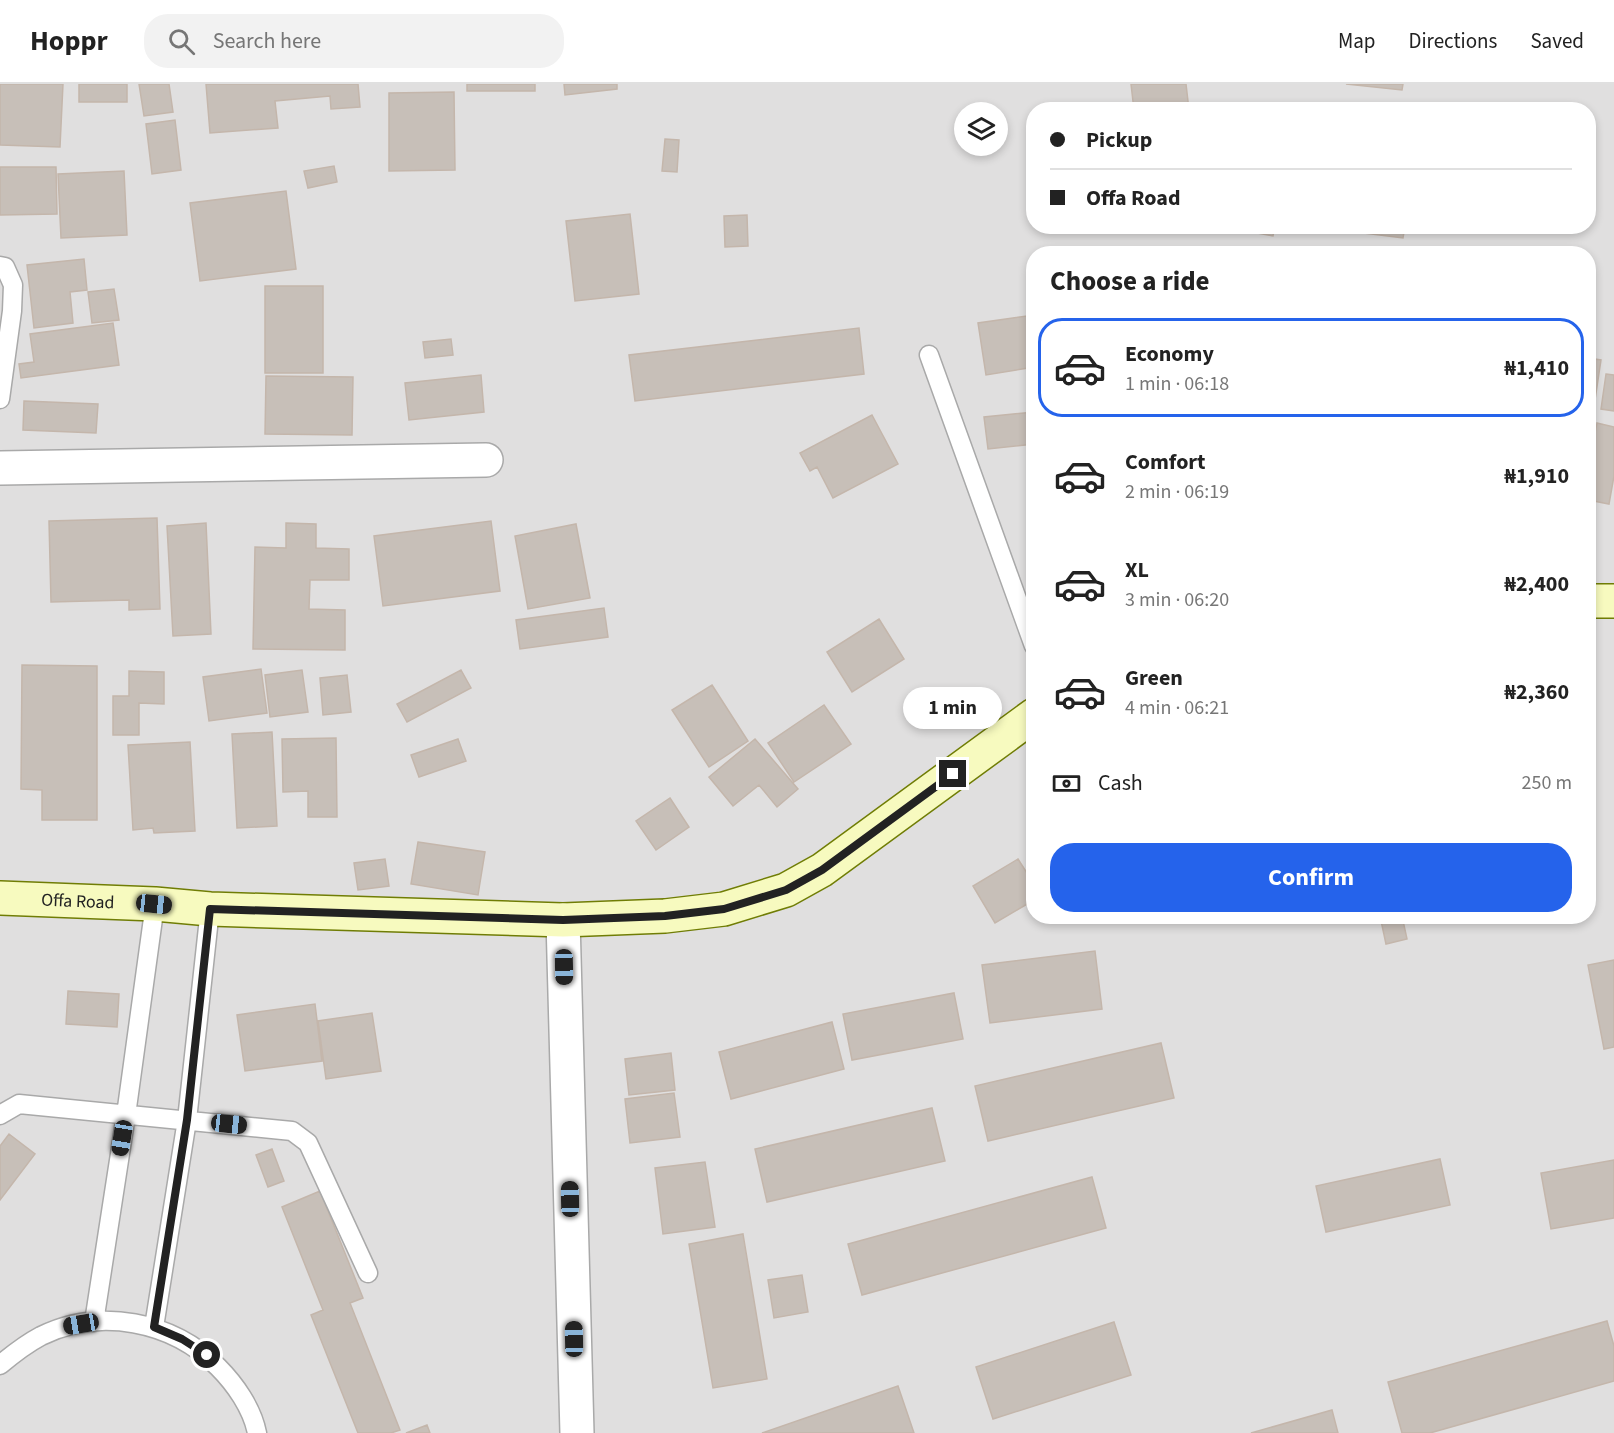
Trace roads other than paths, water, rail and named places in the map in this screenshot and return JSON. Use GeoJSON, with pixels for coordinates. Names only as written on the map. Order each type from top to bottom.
{"type":"FeatureCollection","features":[{"type":"Feature","properties":{"kind":"street"},"geometry":{"type":"LineString","coordinates":[[0,468],[486,460]]}},
{"type":"Feature","properties":{"kind":"street"},"geometry":{"type":"LineString","coordinates":[[1596,601],[1614,601]]}},
{"type":"Feature","properties":{"kind":"street","name":"Offa Road"},"geometry":{"type":"LineString","coordinates":[[0,898],[154,904],[210,909],[563,920],[665,916],[724,909],[786,890],[822,870],[1026,721]]}},
{"type":"Feature","properties":{"kind":"street"},"geometry":{"type":"LineString","coordinates":[[563,920],[577,1433]]}},
{"type":"Feature","properties":{"kind":"lane"},"geometry":{"type":"LineString","coordinates":[[0,266],[5,267],[13,285],[12,311],[0,399]]}},
{"type":"Feature","properties":{"kind":"lane"},"geometry":{"type":"LineString","coordinates":[[929,355],[1026,624]]}},
{"type":"Feature","properties":{"kind":"lane"},"geometry":{"type":"LineString","coordinates":[[94,1322],[126,1115],[154,904]]}},
{"type":"Feature","properties":{"kind":"lane"},"geometry":{"type":"LineString","coordinates":[[154,1327],[187,1120],[210,909]]}},
{"type":"Feature","properties":{"kind":"lane"},"geometry":{"type":"LineString","coordinates":[[0,1115],[19,1104],[292,1131],[308,1143],[368,1273]]}},
{"type":"Feature","properties":{"kind":"lane"},"geometry":{"type":"LineString","coordinates":[[0,1365],[18,1350],[42,1336],[67,1326],[124,1321],[154,1327],[182,1339],[207,1355],[228,1376],[244,1401],[257,1433]]}}]}
